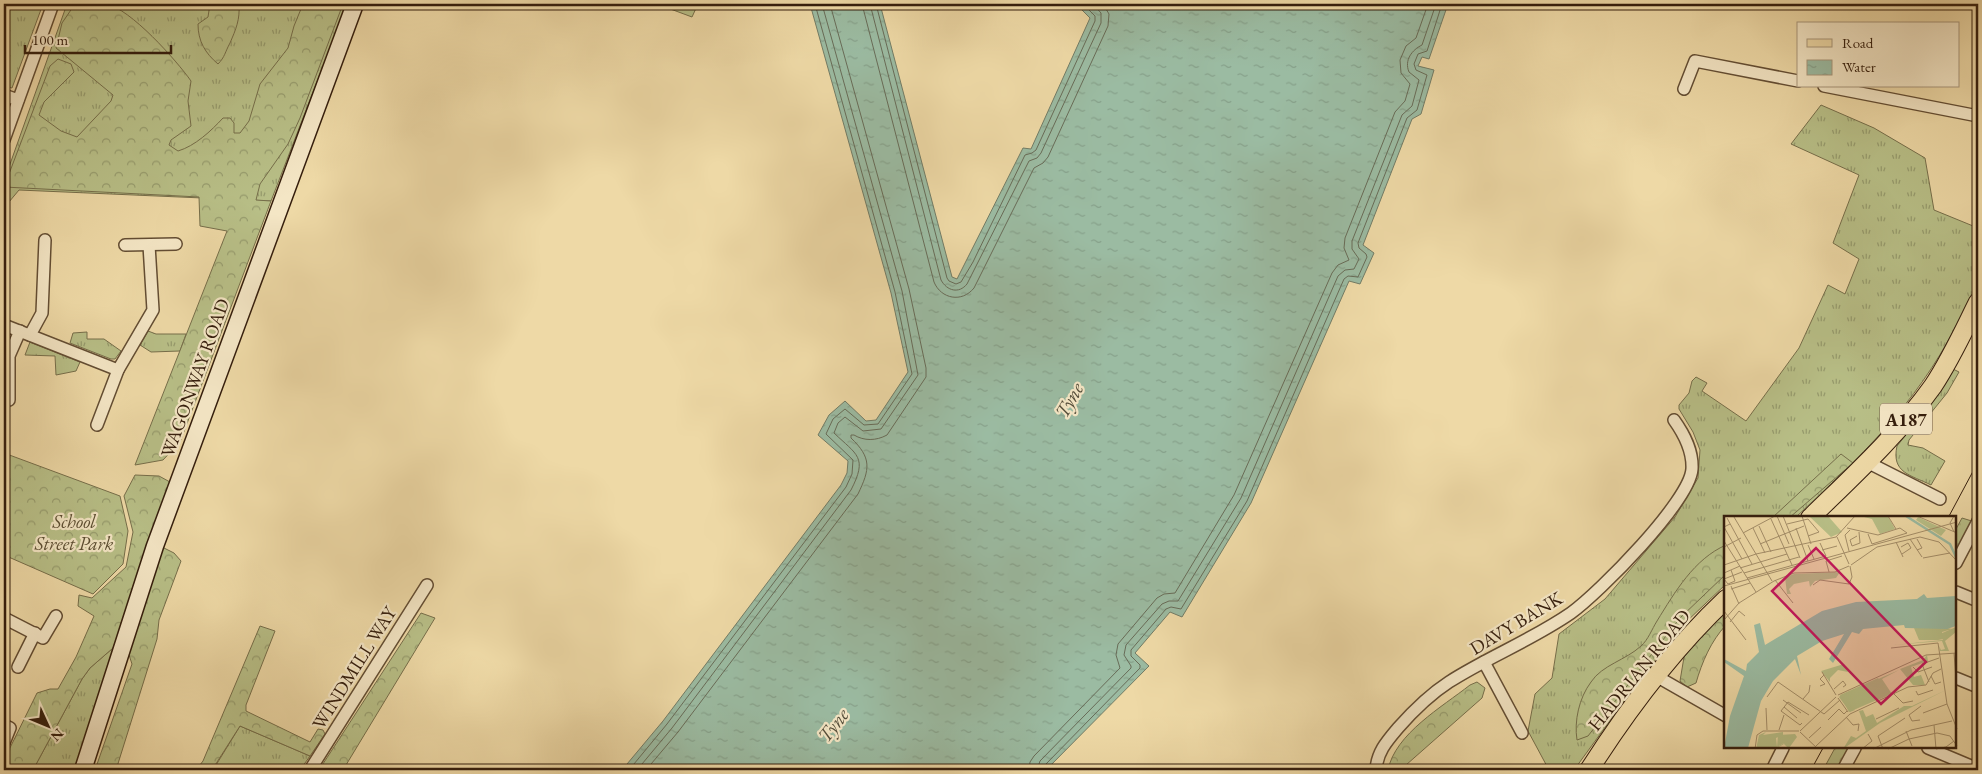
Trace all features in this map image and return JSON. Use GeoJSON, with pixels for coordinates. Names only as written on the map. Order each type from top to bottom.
{"type":"FeatureCollection","features":[{"type":"Feature","properties":{"kind":"main road","name":"WAGONWAY ROAD"},"geometry":{"type":"LineString","coordinates":[[83,770],[155,546],[354,4]]}},
{"type":"Feature","properties":{"kind":"main road","name":"A187"},"geometry":{"type":"LineString","coordinates":[[1812,516],[1867,462],[1914,410],[1950,358],[1978,302]]}},
{"type":"Feature","properties":{"kind":"main road","name":"HADRIAN ROAD"},"geometry":{"type":"LineString","coordinates":[[1589,770],[1609,739],[1656,676],[1724,601]]}},
{"type":"Feature","properties":{"kind":"street"},"geometry":{"type":"LineString","coordinates":[[4,140],[52,4]]}},
{"type":"Feature","properties":{"kind":"street"},"geometry":{"type":"LineString","coordinates":[[1684,89],[1695,62],[1797,81]]}},
{"type":"Feature","properties":{"kind":"street"},"geometry":{"type":"LineString","coordinates":[[1834,88],[1978,116]]}},
{"type":"Feature","properties":{"kind":"street"},"geometry":{"type":"LineString","coordinates":[[4,95],[18,100]]}},
{"type":"Feature","properties":{"kind":"street"},"geometry":{"type":"LineString","coordinates":[[9,400],[9,356],[42,313],[45,240]]}},
{"type":"Feature","properties":{"kind":"street"},"geometry":{"type":"LineString","coordinates":[[97,424],[118,370],[153,310],[149,244]]}},
{"type":"Feature","properties":{"kind":"street"},"geometry":{"type":"LineString","coordinates":[[125,245],[176,244]]}},
{"type":"Feature","properties":{"kind":"street"},"geometry":{"type":"LineString","coordinates":[[4,325],[118,370]]}},
{"type":"Feature","properties":{"kind":"street","name":"DAVY BANK"},"geometry":{"type":"LineString","coordinates":[[1376,770],[1376,760],[1385,743],[1416,708],[1448,682],[1537,634],[1573,612],[1655,530],[1683,492],[1692,470],[1685,436],[1674,420]]}},
{"type":"Feature","properties":{"kind":"street"},"geometry":{"type":"LineString","coordinates":[[1867,462],[1940,499]]}},
{"type":"Feature","properties":{"kind":"street"},"geometry":{"type":"LineString","coordinates":[[1957,561],[1978,521]]}},
{"type":"Feature","properties":{"kind":"street","name":"WINDMILL WAY"},"geometry":{"type":"LineString","coordinates":[[310,770],[427,585]]}},
{"type":"Feature","properties":{"kind":"street"},"geometry":{"type":"LineString","coordinates":[[1957,592],[1978,601]]}},
{"type":"Feature","properties":{"kind":"street"},"geometry":{"type":"LineString","coordinates":[[18,667],[39,635],[56,616]]}},
{"type":"Feature","properties":{"kind":"street"},"geometry":{"type":"LineString","coordinates":[[4,618],[39,635]]}},
{"type":"Feature","properties":{"kind":"street"},"geometry":{"type":"LineString","coordinates":[[1484,662],[1522,733]]}},
{"type":"Feature","properties":{"kind":"street"},"geometry":{"type":"LineString","coordinates":[[1656,676],[1724,715]]}},
{"type":"Feature","properties":{"kind":"street"},"geometry":{"type":"LineString","coordinates":[[1957,678],[1978,687]]}},
{"type":"Feature","properties":{"kind":"street"},"geometry":{"type":"LineString","coordinates":[[4,742],[7,727]]}},
{"type":"Feature","properties":{"kind":"street"},"geometry":{"type":"LineString","coordinates":[[1772,770],[1782,749]]}},
{"type":"Feature","properties":{"kind":"street"},"geometry":{"type":"LineString","coordinates":[[1843,770],[1854,749]]}},
{"type":"Feature","properties":{"kind":"street"},"geometry":{"type":"LineString","coordinates":[[1930,749],[1978,769]]}},
{"type":"Feature","properties":{"kind":"green space"},"geometry":{"type":"Polygon","coordinates":[[[4,4],[43,4],[12,88],[4,86],[4,4]]]}},
{"type":"Feature","properties":{"kind":"green space"},"geometry":{"type":"Polygon","coordinates":[[[67,4],[347,4],[271,201],[19,190],[4,208],[4,181],[67,4]]]}},
{"type":"Feature","properties":{"kind":"green space"},"geometry":{"type":"Polygon","coordinates":[[[75,4],[106,4],[127,15],[152,36],[191,81],[188,101],[191,126],[171,140],[169,145],[178,151],[197,142],[223,118],[230,118],[234,123],[234,133],[240,133],[249,121],[260,84],[288,48],[303,4],[343,4],[300,118],[288,144],[260,184],[256,200],[271,201],[180,442],[163,460],[135,465],[227,231],[200,226],[199,197],[4,187],[50,66],[58,59],[71,64],[74,72],[44,102],[39,115],[61,131],[77,137],[111,101],[113,95],[56,48],[62,23],[75,4]]]}},
{"type":"Feature","properties":{"kind":"green space"},"geometry":{"type":"Polygon","coordinates":[[[210,4],[239,4],[236,29],[224,57],[218,64],[203,46],[198,30],[198,24],[208,17],[210,4]]]}},
{"type":"Feature","properties":{"kind":"green space"},"geometry":{"type":"Polygon","coordinates":[[[657,4],[698,4],[692,17],[657,4]]]}},
{"type":"Feature","properties":{"kind":"green space"},"geometry":{"type":"Polygon","coordinates":[[[1821,105],[1874,128],[1925,158],[1934,210],[1978,228],[1979,270],[1976,288],[1940,355],[1904,406],[1864,452],[1797,516],[1724,516],[1724,586],[1684,624],[1641,678],[1574,770],[1549,770],[1528,731],[1535,694],[1552,678],[1559,634],[1605,599],[1675,517],[1698,478],[1700,450],[1693,432],[1679,409],[1679,405],[1689,393],[1692,381],[1696,377],[1707,383],[1702,391],[1746,421],[1799,348],[1828,285],[1845,294],[1859,259],[1833,243],[1859,175],[1791,144],[1821,105]]]}},
{"type":"Feature","properties":{"kind":"green space"},"geometry":{"type":"Polygon","coordinates":[[[148,331],[156,334],[186,334],[180,351],[151,352],[140,345],[148,331]]]}},
{"type":"Feature","properties":{"kind":"green space"},"geometry":{"type":"Polygon","coordinates":[[[87,332],[87,339],[104,339],[121,351],[115,359],[111,359],[70,343],[73,333],[87,332]]]}},
{"type":"Feature","properties":{"kind":"green space"},"geometry":{"type":"Polygon","coordinates":[[[30,342],[80,362],[76,371],[56,375],[55,356],[25,355],[30,342]]]}},
{"type":"Feature","properties":{"kind":"green space"},"geometry":{"type":"Polygon","coordinates":[[[1953,369],[1959,372],[1947,393],[1909,440],[1908,445],[1923,448],[1945,461],[1931,485],[1904,472],[1900,468],[1896,455],[1897,446],[1934,400],[1953,369]]]}},
{"type":"Feature","properties":{"kind":"green space","name":"School Street Park"},"geometry":{"type":"Polygon","coordinates":[[[4,453],[120,496],[128,531],[123,564],[93,594],[4,555],[4,453]]]}},
{"type":"Feature","properties":{"kind":"green space"},"geometry":{"type":"Polygon","coordinates":[[[1841,454],[1853,463],[1791,516],[1774,516],[1841,454]]]}},
{"type":"Feature","properties":{"kind":"green space"},"geometry":{"type":"Polygon","coordinates":[[[135,475],[159,476],[170,482],[113,648],[90,668],[82,679],[33,770],[4,770],[4,760],[37,693],[58,689],[76,657],[94,616],[78,606],[79,595],[92,598],[126,567],[133,532],[124,496],[135,475]]]}},
{"type":"Feature","properties":{"kind":"green space"},"geometry":{"type":"Polygon","coordinates":[[[1962,518],[1975,522],[1957,554],[1957,527],[1962,518]]]}},
{"type":"Feature","properties":{"kind":"green space"},"geometry":{"type":"Polygon","coordinates":[[[160,546],[174,553],[181,561],[159,620],[157,639],[116,770],[95,770],[132,664],[128,652],[160,546]]]}},
{"type":"Feature","properties":{"kind":"green space"},"geometry":{"type":"Polygon","coordinates":[[[1724,546],[1724,576],[1680,618],[1588,736],[1577,740],[1578,710],[1583,695],[1591,682],[1601,671],[1635,651],[1643,644],[1686,577],[1715,551],[1724,546]]]}},
{"type":"Feature","properties":{"kind":"green space"},"geometry":{"type":"Polygon","coordinates":[[[1724,609],[1724,628],[1708,652],[1696,683],[1687,687],[1680,681],[1684,657],[1708,625],[1724,609]]]}},
{"type":"Feature","properties":{"kind":"green space"},"geometry":{"type":"Polygon","coordinates":[[[421,613],[435,618],[343,770],[319,770],[421,613]]]}},
{"type":"Feature","properties":{"kind":"green space"},"geometry":{"type":"Polygon","coordinates":[[[260,626],[275,631],[246,705],[246,711],[310,742],[318,729],[323,730],[325,734],[310,756],[240,726],[212,770],[196,770],[203,761],[260,626]]]}},
{"type":"Feature","properties":{"kind":"green space"},"geometry":{"type":"Polygon","coordinates":[[[113,648],[78,770],[33,770],[82,679],[90,668],[113,648]]]}},
{"type":"Feature","properties":{"kind":"green space"},"geometry":{"type":"Polygon","coordinates":[[[1477,682],[1485,688],[1482,698],[1406,765],[1405,770],[1388,770],[1392,757],[1400,745],[1421,722],[1470,685],[1477,682]]]}},
{"type":"Feature","properties":{"kind":"green space"},"geometry":{"type":"Polygon","coordinates":[[[240,726],[310,756],[300,770],[213,770],[240,726]]]}},
{"type":"Feature","properties":{"kind":"green space"},"geometry":{"type":"Polygon","coordinates":[[[1834,749],[1848,749],[1837,770],[1823,770],[1834,749]]]}},
{"type":"Feature","properties":{"kind":"water","name":"Tyne"},"geometry":{"type":"Polygon","coordinates":[[[810,4],[880,4],[952,277],[957,279],[1023,148],[1031,149],[1090,18],[1081,9],[1083,4],[1448,4],[1429,59],[1422,57],[1418,66],[1434,70],[1421,114],[1412,119],[1363,245],[1374,253],[1360,284],[1349,281],[1251,503],[1182,617],[1170,612],[1135,653],[1149,666],[1046,770],[622,770],[663,721],[841,485],[847,473],[848,461],[818,435],[829,415],[845,401],[866,421],[876,420],[908,372],[891,293],[810,4]]]}},
{"type":"Feature","properties":{"kind":"tram line"},"geometry":{"type":"LineString","coordinates":[[1949,516],[1978,462]]}},
{"type":"Feature","properties":{"kind":"tram line"},"geometry":{"type":"LineString","coordinates":[[1811,770],[1822,749]]}}]}
